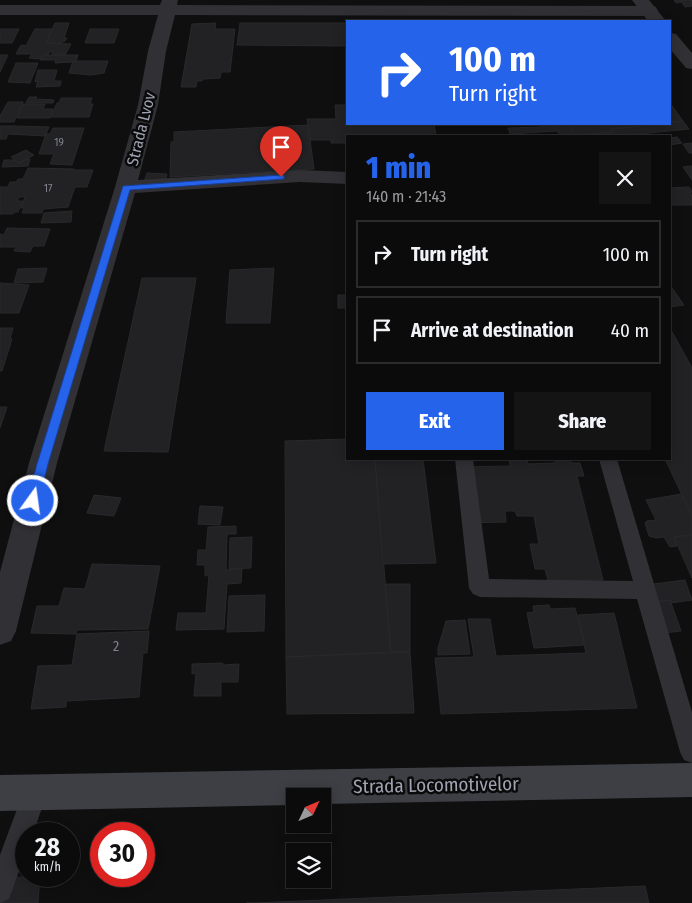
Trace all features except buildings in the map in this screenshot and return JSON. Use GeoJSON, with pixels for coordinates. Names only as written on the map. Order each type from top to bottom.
{"type":"FeatureCollection","features":[{"type":"Feature","properties":{"kind":"main road","name":"Strada Locomotivelor"},"geometry":{"type":"LineString","coordinates":[[0,793],[692,780]]}},
{"type":"Feature","properties":{"kind":"street"},"geometry":{"type":"LineString","coordinates":[[0,10],[168,5],[364,5],[649,11]]}},
{"type":"Feature","properties":{"kind":"street","name":"Strada Lvov"},"geometry":{"type":"LineString","coordinates":[[0,631],[43,464],[126,187],[148,104],[157,51],[168,5]]}},
{"type":"Feature","properties":{"kind":"street"},"geometry":{"type":"LineString","coordinates":[[671,39],[692,64]]}},
{"type":"Feature","properties":{"kind":"street"},"geometry":{"type":"LineString","coordinates":[[126,187],[300,176],[346,178]]}},
{"type":"Feature","properties":{"kind":"lane"},"geometry":{"type":"LineString","coordinates":[[464,460],[480,588],[644,590]]}},
{"type":"Feature","properties":{"kind":"lane"},"geometry":{"type":"LineString","coordinates":[[608,460],[692,752]]}},
{"type":"Feature","properties":{"kind":"lane"},"geometry":{"type":"LineString","coordinates":[[0,890],[35,792]]}},
{"type":"Feature","properties":{"kind":"route"},"geometry":{"type":"LineString","coordinates":[[33,501],[126,187],[281,177]]}}]}
